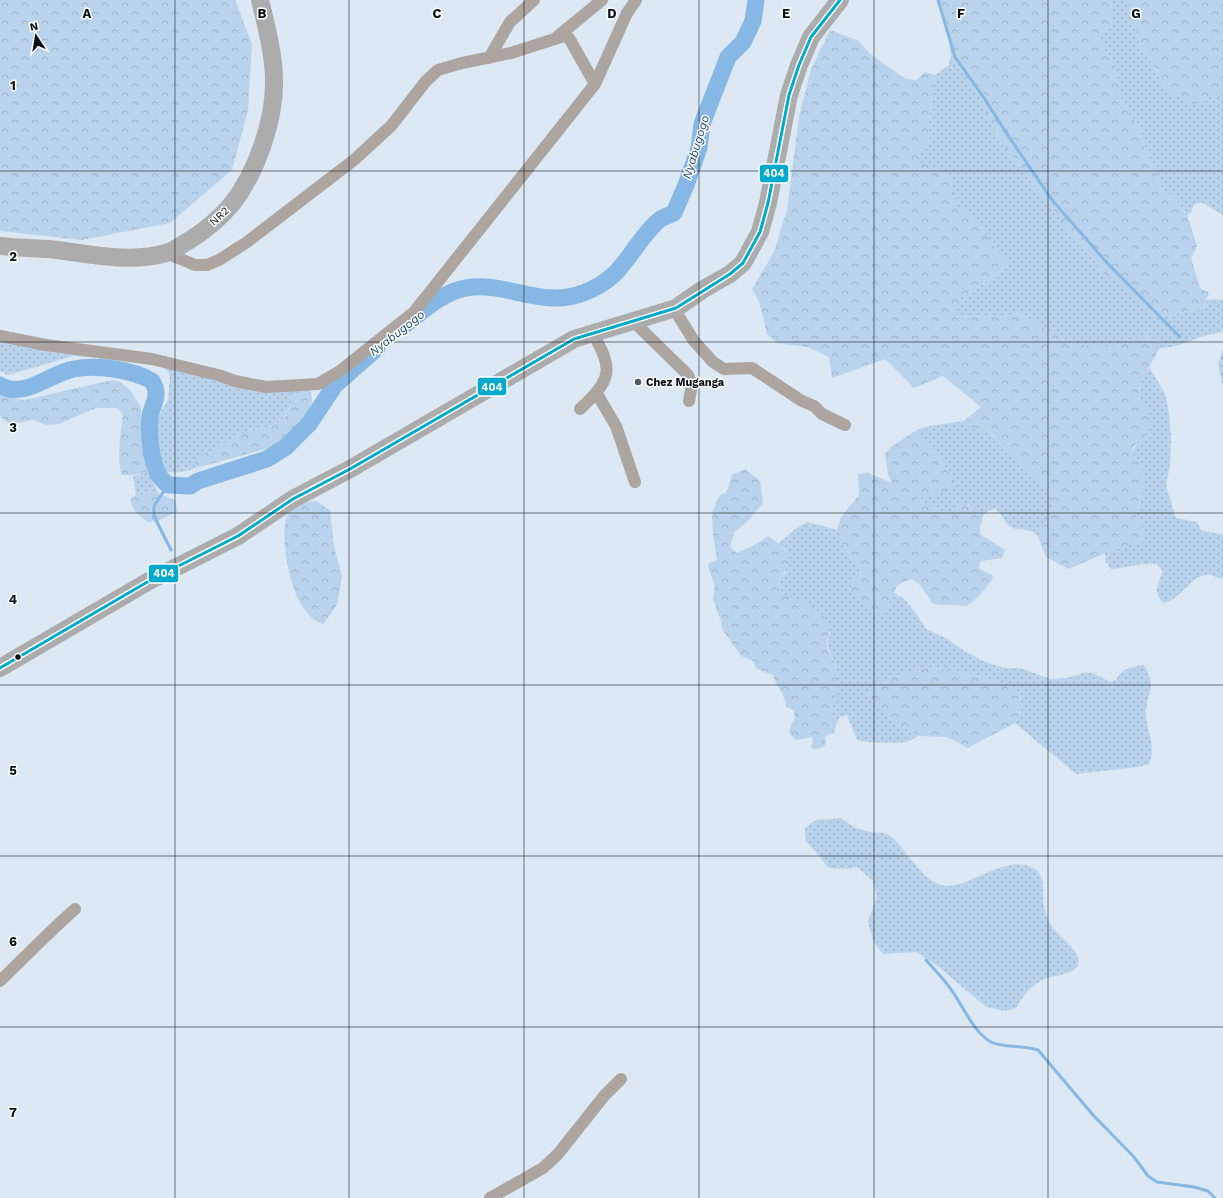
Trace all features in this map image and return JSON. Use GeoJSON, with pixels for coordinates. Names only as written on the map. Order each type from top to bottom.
{"type":"FeatureCollection","features":[{"type":"Feature","properties":{"kind":"highway","name":"NR2"},"geometry":{"type":"LineString","coordinates":[[0,246],[47,249],[113,258],[130,258],[166,253],[197,235],[231,205],[244,186],[263,142],[272,106],[274,80],[260,0]]}},
{"type":"Feature","properties":{"kind":"highway"},"geometry":{"type":"LineString","coordinates":[[0,668],[149,581],[238,536],[293,499],[350,469],[574,339],[592,332],[676,308],[702,290],[730,274],[742,263],[751,250],[760,232],[768,203],[782,125],[799,64],[811,37],[840,0]]}},
{"type":"Feature","properties":{"kind":"street"},"geometry":{"type":"LineString","coordinates":[[489,58],[510,22],[534,0]]}},
{"type":"Feature","properties":{"kind":"street"},"geometry":{"type":"LineString","coordinates":[[557,37],[602,0]]}},
{"type":"Feature","properties":{"kind":"street"},"geometry":{"type":"LineString","coordinates":[[0,336],[46,346],[152,359],[218,375],[235,381],[266,387],[318,384],[340,371],[414,312],[595,84],[627,13],[636,0]]}},
{"type":"Feature","properties":{"kind":"street"},"geometry":{"type":"LineString","coordinates":[[166,253],[195,265],[207,265],[234,251],[354,160],[391,126],[432,75],[447,67],[489,58],[541,44],[557,37],[564,36],[569,38],[595,84]]}},
{"type":"Feature","properties":{"kind":"street"},"geometry":{"type":"LineString","coordinates":[[676,308],[679,317],[694,341],[713,362],[724,369],[752,368],[802,401],[814,406],[822,414],[845,425]]}},
{"type":"Feature","properties":{"kind":"street"},"geometry":{"type":"LineString","coordinates":[[632,320],[688,375],[692,386],[688,401]]}},
{"type":"Feature","properties":{"kind":"street"},"geometry":{"type":"LineString","coordinates":[[580,409],[597,394],[604,384],[608,368],[604,353],[592,332]]}},
{"type":"Feature","properties":{"kind":"street"},"geometry":{"type":"LineString","coordinates":[[597,394],[616,426],[635,482]]}},
{"type":"Feature","properties":{"kind":"street"},"geometry":{"type":"LineString","coordinates":[[0,981],[23,960],[37,943],[75,909]]}},
{"type":"Feature","properties":{"kind":"street"},"geometry":{"type":"LineString","coordinates":[[490,1198],[543,1168],[558,1154],[604,1096],[621,1079]]}},
{"type":"Feature","properties":{"kind":"green space"},"geometry":{"type":"Polygon","coordinates":[[[0,0],[235,0],[252,44],[248,110],[232,170],[170,223],[82,240],[0,231],[0,0]]]}},
{"type":"Feature","properties":{"kind":"green space"},"geometry":{"type":"Polygon","coordinates":[[[938,0],[1111,0],[1111,22],[1100,35],[1102,47],[1112,63],[1120,94],[1127,111],[1139,126],[1145,151],[1157,172],[1158,180],[1164,191],[1176,199],[1187,215],[1197,246],[1191,258],[1200,288],[1209,293],[1203,308],[1159,318],[1150,312],[1117,280],[1103,275],[1094,259],[1071,233],[1001,142],[981,98],[951,55],[946,23],[938,0]]]}},
{"type":"Feature","properties":{"kind":"green space"},"geometry":{"type":"Polygon","coordinates":[[[1111,0],[1126,0],[1142,47],[1166,89],[1203,101],[1215,93],[1223,96],[1223,215],[1201,202],[1194,205],[1191,212],[1187,215],[1176,199],[1164,191],[1158,180],[1157,172],[1145,151],[1139,126],[1127,111],[1120,94],[1112,63],[1102,47],[1100,35],[1111,22],[1111,0]]]}},
{"type":"Feature","properties":{"kind":"green space"},"geometry":{"type":"Polygon","coordinates":[[[1126,0],[1223,0],[1223,96],[1215,93],[1203,101],[1190,105],[1166,89],[1142,47],[1126,0]]]}},
{"type":"Feature","properties":{"kind":"green space"},"geometry":{"type":"Polygon","coordinates":[[[830,30],[859,41],[869,53],[904,78],[916,80],[925,72],[935,75],[928,127],[930,140],[920,151],[917,161],[936,167],[947,175],[952,187],[955,206],[965,212],[985,233],[996,251],[1008,264],[986,282],[957,300],[957,316],[999,317],[1019,313],[1066,341],[1082,345],[1110,348],[1145,335],[1160,342],[1160,348],[1141,381],[1139,401],[1149,413],[1151,424],[1146,435],[1133,447],[1132,451],[1142,470],[1144,483],[1136,518],[1143,527],[1142,543],[1119,547],[1069,569],[1046,557],[1038,536],[1054,507],[1051,496],[1028,472],[1016,455],[1006,449],[988,429],[975,430],[964,421],[981,407],[943,376],[914,388],[885,359],[832,378],[829,357],[808,347],[777,343],[767,334],[759,301],[752,289],[774,252],[787,210],[799,117],[811,70],[830,30]]]}},
{"type":"Feature","properties":{"kind":"green space"},"geometry":{"type":"Polygon","coordinates":[[[951,55],[981,98],[1001,142],[1071,233],[1094,259],[1103,275],[1117,279],[1150,312],[1159,318],[1203,308],[1207,300],[1223,299],[1223,332],[1206,335],[1177,346],[1166,348],[1160,348],[1160,342],[1145,335],[1110,348],[1082,345],[1066,341],[1019,313],[999,317],[957,316],[957,300],[986,282],[1008,264],[996,251],[985,233],[965,212],[955,206],[951,182],[917,161],[920,151],[930,140],[928,127],[935,75],[949,65],[951,55]]]}},
{"type":"Feature","properties":{"kind":"green space"},"geometry":{"type":"Polygon","coordinates":[[[0,338],[123,357],[107,363],[98,358],[73,356],[8,375],[0,371],[0,338]]]}},
{"type":"Feature","properties":{"kind":"green space"},"geometry":{"type":"Polygon","coordinates":[[[1223,348],[1223,386],[1218,365],[1223,348]]]}},
{"type":"Feature","properties":{"kind":"green space"},"geometry":{"type":"Polygon","coordinates":[[[159,364],[291,390],[291,404],[284,417],[274,425],[246,432],[196,459],[195,464],[198,467],[181,472],[163,471],[159,463],[155,427],[156,419],[168,400],[170,378],[169,373],[159,364]]]}},
{"type":"Feature","properties":{"kind":"green space"},"geometry":{"type":"Polygon","coordinates":[[[1149,368],[1165,393],[1169,413],[1171,437],[1170,465],[1166,486],[1176,518],[1197,522],[1201,530],[1223,535],[1223,579],[1210,575],[1197,578],[1176,597],[1164,603],[1160,600],[1157,592],[1158,584],[1163,571],[1156,564],[1145,564],[1111,569],[1106,562],[1105,553],[1119,547],[1142,542],[1143,527],[1136,518],[1144,483],[1142,470],[1132,451],[1138,442],[1149,413],[1139,401],[1141,381],[1149,368]]]}},
{"type":"Feature","properties":{"kind":"green space"},"geometry":{"type":"Polygon","coordinates":[[[112,380],[120,382],[130,390],[141,407],[141,432],[147,471],[142,474],[122,475],[119,452],[123,415],[118,408],[96,408],[58,424],[47,425],[33,420],[13,424],[5,421],[0,416],[0,390],[16,399],[25,400],[112,380]]]}},
{"type":"Feature","properties":{"kind":"green space"},"geometry":{"type":"Polygon","coordinates":[[[305,387],[311,392],[312,400],[309,415],[302,425],[276,446],[204,466],[198,467],[195,464],[195,459],[246,432],[274,425],[285,417],[291,404],[291,390],[305,387]]]}},
{"type":"Feature","properties":{"kind":"green space"},"geometry":{"type":"Polygon","coordinates":[[[964,421],[975,430],[987,429],[1006,449],[1016,455],[1028,472],[1051,496],[1054,507],[1038,536],[1027,530],[1015,529],[1011,527],[995,509],[989,510],[984,514],[978,514],[968,504],[955,514],[941,511],[915,501],[916,499],[924,497],[951,473],[917,430],[934,425],[964,421]]]}},
{"type":"Feature","properties":{"kind":"green space"},"geometry":{"type":"Polygon","coordinates":[[[917,430],[951,473],[955,482],[947,489],[916,499],[915,501],[941,511],[955,514],[959,501],[966,504],[984,514],[980,527],[980,534],[1005,550],[1002,558],[981,561],[978,568],[992,575],[993,579],[980,595],[967,606],[933,604],[920,585],[912,579],[905,581],[896,588],[892,599],[886,608],[879,614],[870,611],[850,591],[853,581],[861,576],[860,566],[852,561],[837,530],[841,517],[859,495],[858,474],[868,473],[892,483],[888,474],[885,454],[891,447],[917,430]]]}},
{"type":"Feature","properties":{"kind":"green space"},"geometry":{"type":"Polygon","coordinates":[[[745,469],[760,481],[763,503],[747,522],[734,532],[730,547],[737,553],[760,542],[768,536],[780,545],[788,554],[789,560],[785,572],[779,579],[781,593],[815,607],[827,623],[829,630],[826,646],[835,664],[838,675],[837,692],[830,712],[836,725],[834,733],[825,736],[826,744],[821,748],[813,749],[811,746],[813,741],[812,737],[795,740],[789,732],[795,719],[794,711],[786,706],[784,698],[773,675],[757,669],[752,660],[741,656],[722,629],[721,621],[713,599],[715,586],[708,564],[717,560],[713,534],[712,512],[720,495],[727,492],[732,475],[745,469]]]}},
{"type":"Feature","properties":{"kind":"green space"},"geometry":{"type":"Polygon","coordinates":[[[147,471],[159,494],[153,492],[136,495],[133,476],[147,471]]]}},
{"type":"Feature","properties":{"kind":"green space"},"geometry":{"type":"Polygon","coordinates":[[[153,492],[175,500],[178,511],[160,520],[148,522],[144,519],[134,510],[130,499],[136,495],[153,492]]]}},
{"type":"Feature","properties":{"kind":"green space"},"geometry":{"type":"Polygon","coordinates":[[[317,501],[330,511],[334,547],[342,576],[337,605],[323,624],[310,616],[304,609],[294,589],[287,560],[284,530],[286,518],[291,510],[300,504],[317,501]]]}},
{"type":"Feature","properties":{"kind":"green space"},"geometry":{"type":"Polygon","coordinates":[[[807,522],[837,530],[849,554],[860,566],[861,576],[853,581],[889,604],[893,592],[904,599],[916,613],[926,629],[946,638],[963,650],[983,661],[1004,668],[1021,668],[1050,679],[1067,678],[1083,673],[1093,673],[1110,682],[1116,680],[1128,669],[1135,666],[1144,665],[1151,687],[1146,710],[1152,746],[1149,764],[1138,767],[1076,774],[1015,723],[1022,707],[1019,695],[1005,685],[978,676],[931,667],[915,671],[898,722],[918,736],[908,742],[889,743],[857,740],[847,715],[840,717],[836,725],[830,712],[835,698],[838,677],[836,667],[828,648],[828,638],[830,633],[815,608],[792,600],[781,593],[779,579],[786,572],[786,550],[778,544],[794,530],[807,522]]]}},
{"type":"Feature","properties":{"kind":"green space"},"geometry":{"type":"Polygon","coordinates":[[[931,667],[978,676],[1005,685],[1019,695],[1022,707],[1015,723],[968,748],[947,737],[918,736],[871,703],[867,689],[887,679],[931,667]]]}},
{"type":"Feature","properties":{"kind":"green space"},"geometry":{"type":"Polygon","coordinates":[[[841,818],[858,829],[885,833],[889,835],[896,841],[923,873],[938,884],[946,886],[957,885],[1012,865],[1022,865],[1038,871],[1041,875],[1043,886],[1044,907],[1050,924],[1077,954],[1078,965],[1076,969],[1062,975],[1042,980],[1027,992],[1016,1008],[1005,1011],[986,1007],[940,968],[917,952],[883,954],[874,943],[868,922],[877,897],[873,881],[857,867],[846,869],[829,868],[806,841],[805,828],[816,820],[841,818]]]}},
{"type":"Feature","properties":{"kind":"waterway","name":"Nyabugogo"},"geometry":{"type":"LineString","coordinates":[[402,327],[440,298],[457,290],[481,287],[496,288],[538,297],[568,297],[597,287],[618,271],[648,231],[658,221],[674,213],[699,148],[702,124],[728,57],[743,42],[753,21],[756,0]]}},
{"type":"Feature","properties":{"kind":"waterway"},"geometry":{"type":"LineString","coordinates":[[938,0],[955,57],[1052,200],[1109,265],[1180,337]]}},
{"type":"Feature","properties":{"kind":"waterway","name":"Nyabugogo"},"geometry":{"type":"LineString","coordinates":[[0,385],[9,389],[28,388],[65,371],[93,367],[125,371],[152,381],[155,386],[156,399],[151,411],[149,430],[152,454],[158,474],[168,485],[190,486],[198,481],[267,459],[286,447],[309,424],[335,385],[377,348]]}},
{"type":"Feature","properties":{"kind":"waterway"},"geometry":{"type":"LineString","coordinates":[[168,485],[154,506],[154,516],[171,550]]}},
{"type":"Feature","properties":{"kind":"waterway"},"geometry":{"type":"LineString","coordinates":[[926,960],[947,984],[973,1025],[984,1037],[996,1044],[1026,1047],[1038,1050],[1093,1115],[1134,1157],[1148,1176],[1157,1182],[1194,1187],[1208,1191],[1215,1198]]}},
{"type":"Feature","properties":{"kind":"transit line","name":"404"},"geometry":{"type":"LineString","coordinates":[[0,668],[149,581],[238,536],[293,499],[350,469],[574,339],[676,308],[730,274],[743,263],[760,232],[768,203],[789,95],[799,65],[811,37],[840,0]]}},
{"type":"Feature","properties":{"kind":"place","name":"Chez Muganga"},"geometry":{"type":"Point","coordinates":[638,382]}}]}
